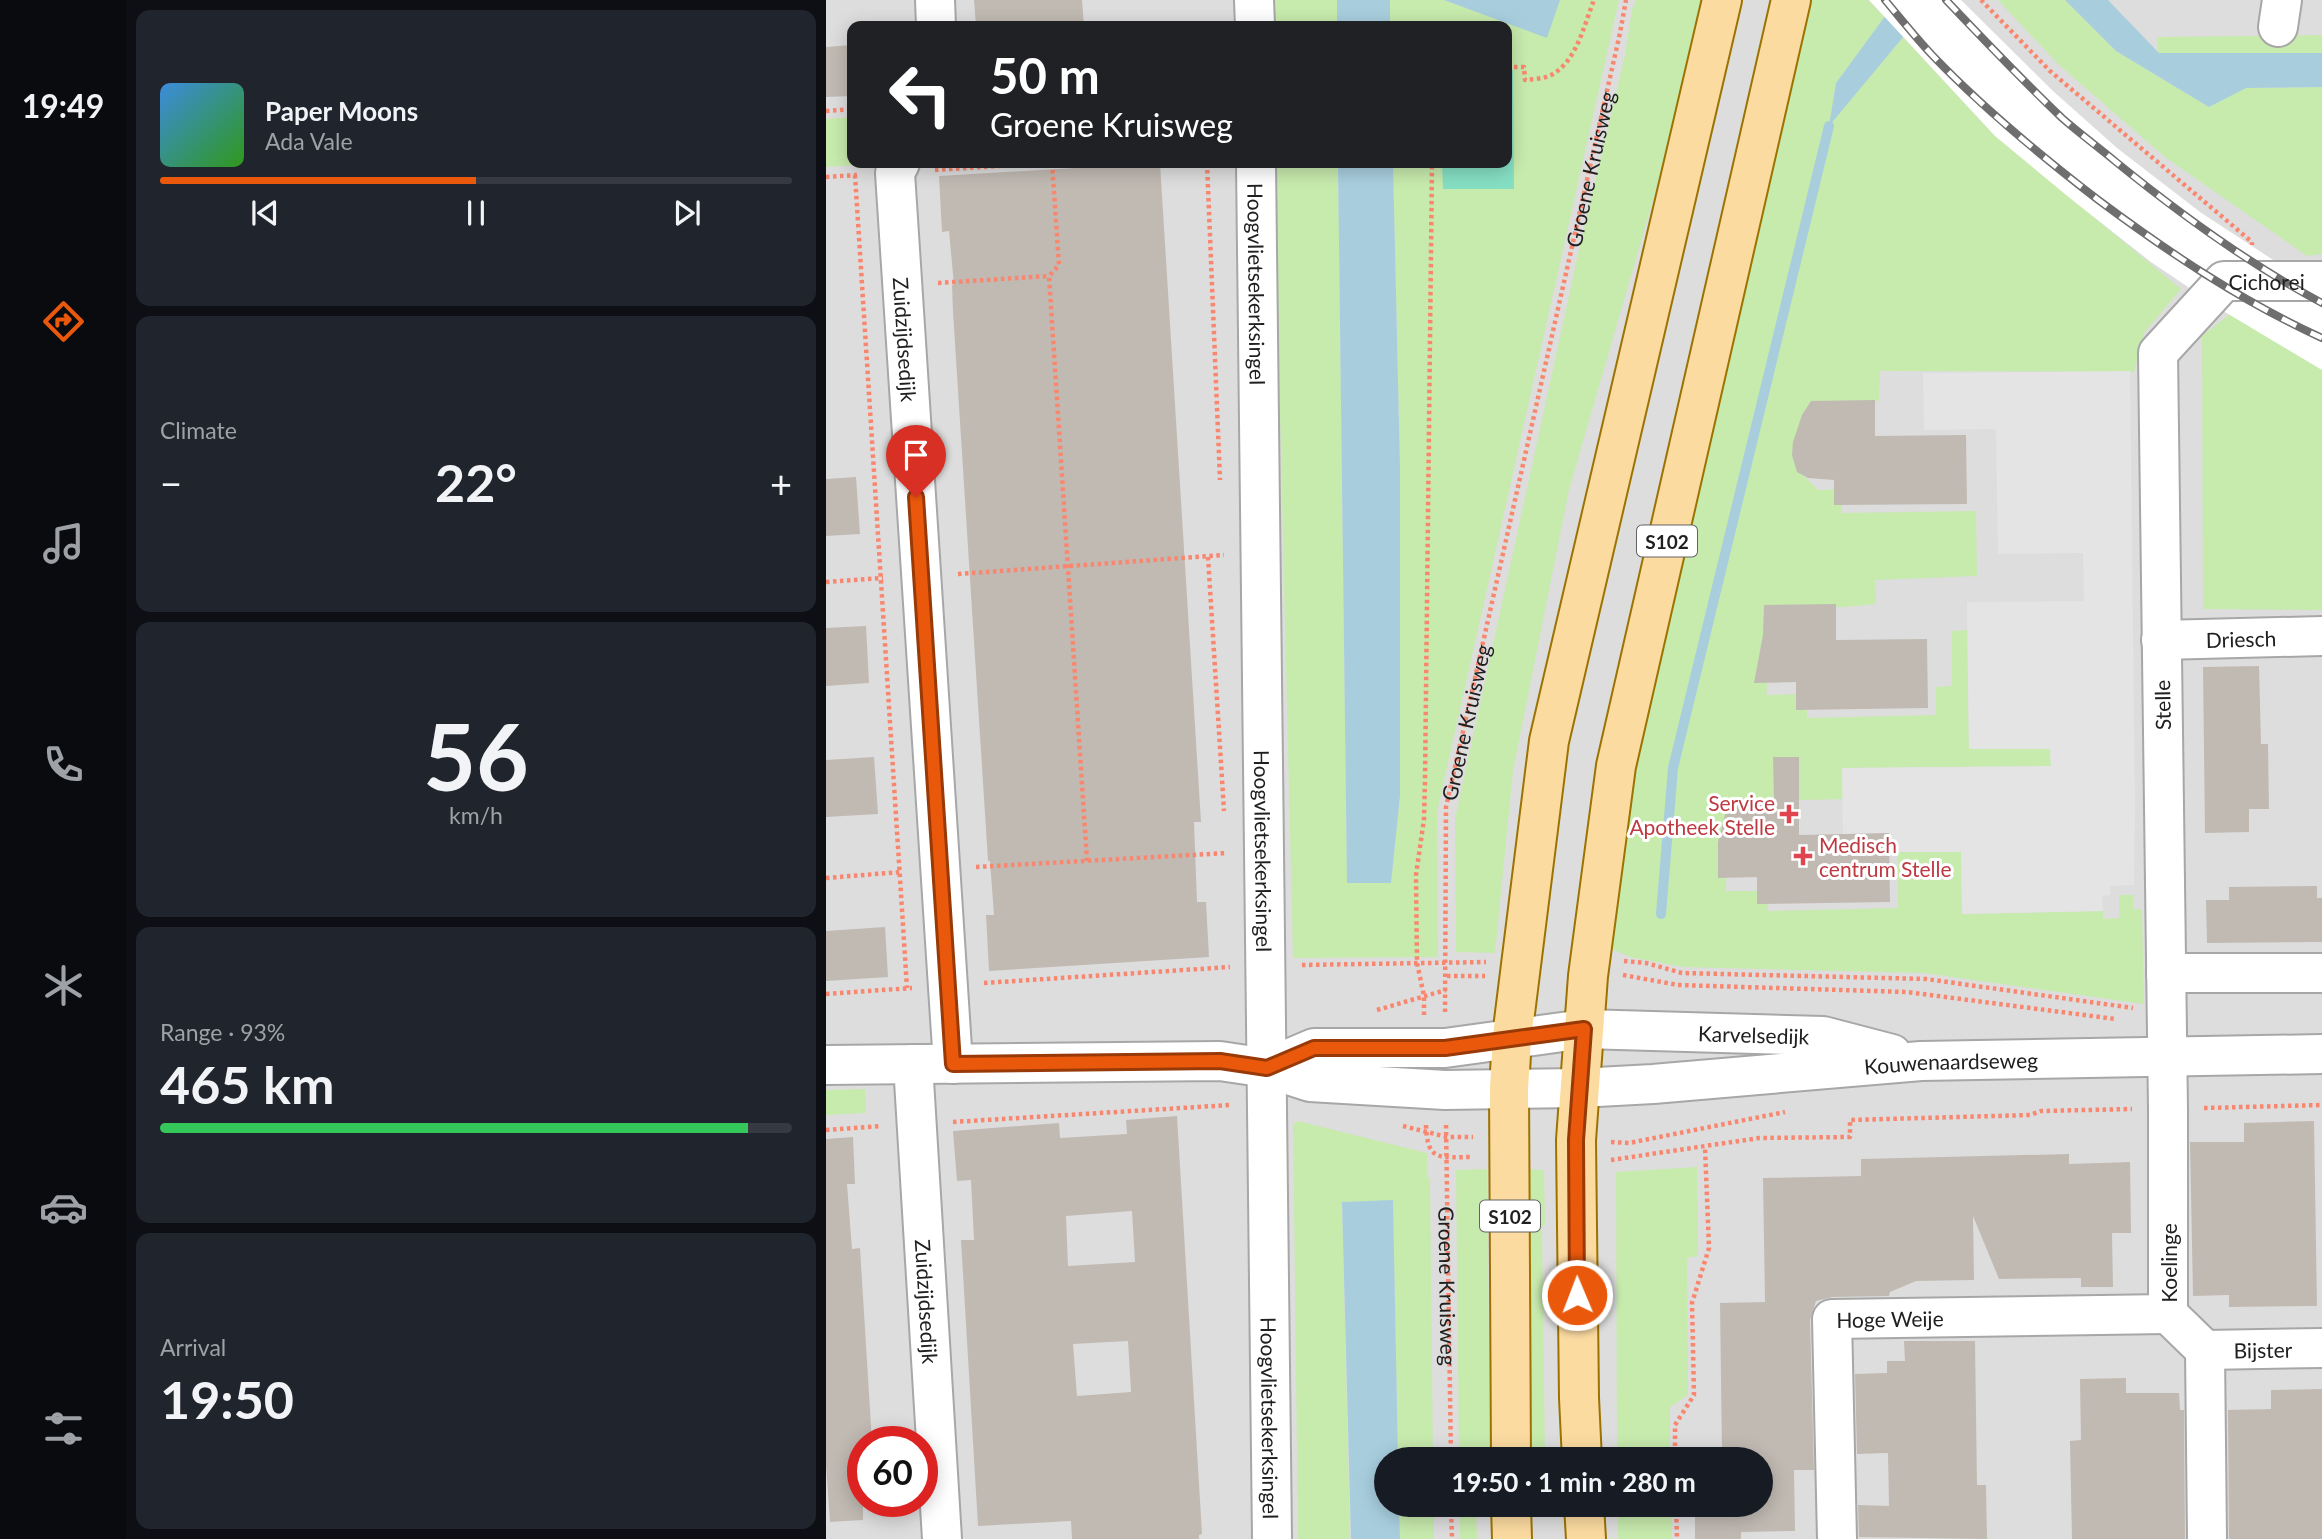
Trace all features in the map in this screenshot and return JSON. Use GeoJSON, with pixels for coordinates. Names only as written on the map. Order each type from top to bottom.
{"type":"FeatureCollection","features":[{"type":"Feature","properties":{"kind":"main road","name":"S102"},"geometry":{"type":"LineString","coordinates":[[1511,1447],[1509,1089],[1512,1037],[1549,741],[1722,0]]}},
{"type":"Feature","properties":{"kind":"main road","name":"S102"},"geometry":{"type":"LineString","coordinates":[[1581,1447],[1576,1159],[1579,1088],[1588,976],[1616,765],[1791,0]]}},
{"type":"Feature","properties":{"kind":"main road"},"geometry":{"type":"LineString","coordinates":[[1511,1517],[1512,1539]]}},
{"type":"Feature","properties":{"kind":"main road"},"geometry":{"type":"LineString","coordinates":[[1585,1517],[1586,1539]]}},
{"type":"Feature","properties":{"kind":"street"},"geometry":{"type":"LineString","coordinates":[[935,0],[936,21]]}},
{"type":"Feature","properties":{"kind":"street"},"geometry":{"type":"LineString","coordinates":[[1254,0],[1255,21]]}},
{"type":"Feature","properties":{"kind":"street","name":"Zuidzijdsedijk"},"geometry":{"type":"LineString","coordinates":[[898,168],[895,173],[953,1064]]}},
{"type":"Feature","properties":{"kind":"street","name":"Hoogvlietsekerksingel"},"geometry":{"type":"LineString","coordinates":[[1256,168],[1272,1539]]}},
{"type":"Feature","properties":{"kind":"street","name":"Cichorei"},"geometry":{"type":"LineString","coordinates":[[2158,353],[2224,281],[2322,281]]}},
{"type":"Feature","properties":{"kind":"street","name":"Stelle"},"geometry":{"type":"LineString","coordinates":[[2158,353],[2167,1056]]}},
{"type":"Feature","properties":{"kind":"street","name":"Driesch"},"geometry":{"type":"LineString","coordinates":[[2161,640],[2322,636]]}},
{"type":"Feature","properties":{"kind":"street"},"geometry":{"type":"LineString","coordinates":[[2166,973],[2322,973]]}},
{"type":"Feature","properties":{"kind":"street"},"geometry":{"type":"LineString","coordinates":[[1267,1085],[1314,1048],[1435,1047],[1584,1029]]}},
{"type":"Feature","properties":{"kind":"street","name":"Karvelsedijk"},"geometry":{"type":"LineString","coordinates":[[1584,1029],[1824,1036],[1921,1061]]}},
{"type":"Feature","properties":{"kind":"street","name":"Kouwenaardseweg"},"geometry":{"type":"LineString","coordinates":[[1579,1088],[1921,1061],[2322,1054]]}},
{"type":"Feature","properties":{"kind":"street","name":"Koelinge"},"geometry":{"type":"LineString","coordinates":[[2167,1056],[2168,1314],[2205,1350]]}},
{"type":"Feature","properties":{"kind":"street"},"geometry":{"type":"LineString","coordinates":[[826,1065],[1220,1061],[1267,1085],[1310,1082],[1435,1089],[1579,1088]]}},
{"type":"Feature","properties":{"kind":"street","name":"Zuidzijdsedijk"},"geometry":{"type":"LineString","coordinates":[[913,1065],[942,1539]]}},
{"type":"Feature","properties":{"kind":"street","name":"Hoge Weije"},"geometry":{"type":"LineString","coordinates":[[1837,1539],[1832,1319],[2168,1314]]}},
{"type":"Feature","properties":{"kind":"street","name":"Bijster"},"geometry":{"type":"LineString","coordinates":[[2205,1350],[2322,1348]]}},
{"type":"Feature","properties":{"kind":"street"},"geometry":{"type":"LineString","coordinates":[[2205,1350],[2207,1539]]}},
{"type":"Feature","properties":{"kind":"path"},"geometry":{"type":"LineString","coordinates":[[1512,67],[1524,66],[1525,80],[1552,75],[1563,66],[1576,47],[1594,0]]}},
{"type":"Feature","properties":{"kind":"path","name":"Groene Kruisweg"},"geometry":{"type":"LineString","coordinates":[[1435,1047],[1446,807],[1626,0]]}},
{"type":"Feature","properties":{"kind":"path"},"geometry":{"type":"LineString","coordinates":[[1981,0],[2050,71],[2252,242],[2256,282]]}},
{"type":"Feature","properties":{"kind":"path"},"geometry":{"type":"LineString","coordinates":[[826,111],[847,109]]}},
{"type":"Feature","properties":{"kind":"path"},"geometry":{"type":"LineString","coordinates":[[903,285],[1049,276],[1059,265],[1052,168]]}},
{"type":"Feature","properties":{"kind":"path"},"geometry":{"type":"LineString","coordinates":[[1207,168],[1221,489]]}},
{"type":"Feature","properties":{"kind":"path"},"geometry":{"type":"LineString","coordinates":[[1432,168],[1425,780],[1416,875],[1417,963],[1435,1047]]}},
{"type":"Feature","properties":{"kind":"path"},"geometry":{"type":"LineString","coordinates":[[855,175],[907,988]]}},
{"type":"Feature","properties":{"kind":"path"},"geometry":{"type":"LineString","coordinates":[[1049,276],[1087,860]]}},
{"type":"Feature","properties":{"kind":"path"},"geometry":{"type":"LineString","coordinates":[[826,582],[1224,556],[1223,543]]}},
{"type":"Feature","properties":{"kind":"path"},"geometry":{"type":"LineString","coordinates":[[1208,557],[1224,812]]}},
{"type":"Feature","properties":{"kind":"path"},"geometry":{"type":"LineString","coordinates":[[826,878],[1227,853],[1228,865]]}},
{"type":"Feature","properties":{"kind":"path"},"geometry":{"type":"LineString","coordinates":[[1588,976],[1629,975],[1678,985],[1907,992],[2121,1020]]}},
{"type":"Feature","properties":{"kind":"path"},"geometry":{"type":"LineString","coordinates":[[826,1130],[917,1124],[1267,1085]]}},
{"type":"Feature","properties":{"kind":"path"},"geometry":{"type":"LineString","coordinates":[[1435,1089],[1427,1146],[1434,1154],[1447,1157],[1509,1157]]}},
{"type":"Feature","properties":{"kind":"path","name":"Groene Kruisweg"},"geometry":{"type":"LineString","coordinates":[[1435,1089],[1447,1157],[1451,1447]]}},
{"type":"Feature","properties":{"kind":"path"},"geometry":{"type":"LineString","coordinates":[[1576,1159],[1619,1160],[1759,1138],[1850,1137],[1850,1120],[2030,1115],[2041,1111],[2322,1105]]}},
{"type":"Feature","properties":{"kind":"path"},"geometry":{"type":"LineString","coordinates":[[1675,1447],[1675,1425],[1694,1395],[1692,1303],[1709,1248],[1705,1147]]}},
{"type":"Feature","properties":{"kind":"path"},"geometry":{"type":"LineString","coordinates":[[1451,1517],[1452,1539]]}},
{"type":"Feature","properties":{"kind":"path"},"geometry":{"type":"LineString","coordinates":[[1676,1517],[1676,1539]]}},
{"type":"Feature","properties":{"kind":"shaded area"},"geometry":{"type":"Polygon","coordinates":[[[826,0],[2322,0],[2322,1539],[826,1539],[826,0]]]}},
{"type":"Feature","properties":{"kind":"shaded area"},"geometry":{"type":"Polygon","coordinates":[[[2130,371],[2134,885],[2110,886],[2110,895],[2102,896],[2103,911],[1962,914],[1961,852],[1898,852],[1897,843],[1843,843],[1842,768],[2051,766],[2050,749],[1969,749],[1967,602],[2084,601],[2083,553],[1998,554],[1996,429],[1924,430],[1923,373],[2130,371]]]}},
{"type":"Feature","properties":{"kind":"green space"},"geometry":{"type":"Polygon","coordinates":[[[1270,0],[1337,0],[1337,21],[1271,21],[1270,0]]]}},
{"type":"Feature","properties":{"kind":"green space"},"geometry":{"type":"Polygon","coordinates":[[[1390,0],[1444,0],[1502,21],[1390,21],[1390,0]]]}},
{"type":"Feature","properties":{"kind":"green space"},"geometry":{"type":"Polygon","coordinates":[[[1560,0],[1619,0],[1437,812],[1438,957],[1293,958],[1274,168],[1338,168],[1347,883],[1391,882],[1400,796],[1400,468],[1393,168],[1512,168],[1512,25],[1546,37],[1560,0]]]}},
{"type":"Feature","properties":{"kind":"green space"},"geometry":{"type":"Polygon","coordinates":[[[1636,0],[1703,0],[1655,193],[1569,490],[1513,771],[1495,953],[1456,952],[1455,819],[1636,0]]]}},
{"type":"Feature","properties":{"kind":"green space"},"geometry":{"type":"Polygon","coordinates":[[[1810,0],[1868,0],[1885,17],[1836,83],[1830,124],[1903,37],[1995,136],[2181,289],[2144,333],[2134,372],[1880,371],[1879,401],[1817,403],[1801,473],[1818,490],[1841,489],[1842,513],[1976,511],[1977,576],[1875,580],[1876,604],[1772,608],[1773,646],[1766,695],[1806,694],[1807,718],[1936,715],[1936,687],[1952,686],[1952,631],[1967,630],[1969,749],[2050,749],[2051,766],[1843,768],[1843,799],[1736,802],[1727,843],[1726,891],[1767,891],[1768,911],[1898,908],[1898,852],[1961,852],[1962,914],[2103,911],[2103,919],[2119,918],[2119,895],[2133,895],[2133,909],[2142,909],[2144,1004],[1923,973],[1683,967],[1630,957],[1612,949],[1634,769],[1664,621],[1810,0]]]}},
{"type":"Feature","properties":{"kind":"green space"},"geometry":{"type":"Polygon","coordinates":[[[1998,0],[2065,0],[2116,51],[2209,107],[2246,88],[2322,87],[2322,254],[2307,256],[2165,157],[2058,64],[1998,0]]]}},
{"type":"Feature","properties":{"kind":"green space"},"geometry":{"type":"Polygon","coordinates":[[[2322,35],[2322,53],[2158,53],[2157,37],[2322,35]]]}},
{"type":"Feature","properties":{"kind":"green space"},"geometry":{"type":"Polygon","coordinates":[[[1512,70],[1514,189],[1443,189],[1442,168],[1512,168],[1512,70]]]}},
{"type":"Feature","properties":{"kind":"green space"},"geometry":{"type":"Polygon","coordinates":[[[847,117],[847,166],[826,167],[826,119],[847,117]]]}},
{"type":"Feature","properties":{"kind":"green space"},"geometry":{"type":"Polygon","coordinates":[[[2244,303],[2322,304],[2322,610],[2203,609],[2202,336],[2244,303]]]}},
{"type":"Feature","properties":{"kind":"green space"},"geometry":{"type":"Polygon","coordinates":[[[865,1089],[866,1113],[826,1115],[826,1090],[865,1089]]]}},
{"type":"Feature","properties":{"kind":"green space"},"geometry":{"type":"Polygon","coordinates":[[[1298,1121],[1427,1153],[1427,1177],[1430,1178],[1433,1447],[1398,1447],[1393,1201],[1342,1203],[1350,1539],[1298,1539],[1293,1124],[1298,1121]]]}},
{"type":"Feature","properties":{"kind":"green space"},"geometry":{"type":"Polygon","coordinates":[[[1697,1167],[1698,1256],[1687,1258],[1688,1395],[1670,1407],[1670,1447],[1617,1447],[1616,1172],[1697,1167]]]}},
{"type":"Feature","properties":{"kind":"green space"},"geometry":{"type":"Polygon","coordinates":[[[1487,1169],[1490,1447],[1459,1447],[1456,1170],[1487,1169]]]}},
{"type":"Feature","properties":{"kind":"green space"},"geometry":{"type":"Polygon","coordinates":[[[1528,1169],[1544,1170],[1545,1225],[1542,1226],[1545,1447],[1531,1447],[1528,1169]]]}},
{"type":"Feature","properties":{"kind":"green space"},"geometry":{"type":"Polygon","coordinates":[[[1399,1517],[1434,1517],[1434,1539],[1400,1539],[1399,1517]]]}},
{"type":"Feature","properties":{"kind":"green space"},"geometry":{"type":"Polygon","coordinates":[[[1460,1517],[1476,1517],[1477,1539],[1460,1539],[1460,1517]]]}},
{"type":"Feature","properties":{"kind":"green space"},"geometry":{"type":"Polygon","coordinates":[[[1617,1517],[1671,1517],[1672,1539],[1618,1539],[1617,1517]]]}},
{"type":"Feature","properties":{"kind":"water"},"geometry":{"type":"Polygon","coordinates":[[[1337,0],[1390,0],[1390,21],[1337,21],[1337,0]]]}},
{"type":"Feature","properties":{"kind":"water"},"geometry":{"type":"Polygon","coordinates":[[[1444,0],[1560,0],[1547,38],[1512,25],[1512,21],[1501,21],[1444,0]]]}},
{"type":"Feature","properties":{"kind":"water"},"geometry":{"type":"Polygon","coordinates":[[[1897,0],[1934,0],[1829,126],[1836,83],[1897,0]]]}},
{"type":"Feature","properties":{"kind":"water"},"geometry":{"type":"Polygon","coordinates":[[[2065,0],[2108,0],[2159,53],[2322,53],[2322,87],[2246,88],[2209,107],[2116,51],[2065,0]]]}},
{"type":"Feature","properties":{"kind":"water"},"geometry":{"type":"Polygon","coordinates":[[[1338,168],[1393,168],[1400,468],[1400,796],[1391,883],[1347,883],[1338,168]]]}},
{"type":"Feature","properties":{"kind":"water"},"geometry":{"type":"Polygon","coordinates":[[[1393,1200],[1398,1447],[1374,1447],[1374,1517],[1399,1517],[1400,1539],[1351,1539],[1342,1202],[1393,1200]]]}},
{"type":"Feature","properties":{"kind":"pier"},"geometry":{"type":"Polygon","coordinates":[[[1869,0],[1961,0],[2053,91],[2117,148],[2200,212],[2322,289],[2322,370],[2225,312],[2151,262],[2071,199],[1995,136],[1869,0]]]}},
{"type":"Feature","properties":{"kind":"building"},"geometry":{"type":"Polygon","coordinates":[[[974,0],[1082,0],[1084,21],[976,21],[974,0]]]}},
{"type":"Feature","properties":{"kind":"building"},"geometry":{"type":"Polygon","coordinates":[[[847,45],[847,96],[826,97],[826,47],[847,45]]]}},
{"type":"Feature","properties":{"kind":"building"},"geometry":{"type":"Polygon","coordinates":[[[1075,168],[1160,168],[1201,822],[1194,822],[1197,902],[1206,902],[1209,957],[989,971],[986,915],[994,915],[988,861],[953,312],[954,285],[949,231],[942,232],[939,176],[1075,168]]]}},
{"type":"Feature","properties":{"kind":"building"},"geometry":{"type":"Polygon","coordinates":[[[1875,400],[1875,436],[1966,435],[1967,504],[1834,505],[1834,480],[1808,478],[1797,472],[1792,455],[1793,442],[1802,415],[1811,401],[1875,400]]]}},
{"type":"Feature","properties":{"kind":"building"},"geometry":{"type":"Polygon","coordinates":[[[856,477],[860,534],[826,536],[826,479],[856,477]]]}},
{"type":"Feature","properties":{"kind":"building"},"geometry":{"type":"Polygon","coordinates":[[[1836,604],[1836,640],[1927,639],[1928,708],[1796,710],[1796,682],[1754,683],[1763,635],[1764,605],[1836,604]]]}},
{"type":"Feature","properties":{"kind":"building"},"geometry":{"type":"Polygon","coordinates":[[[866,626],[869,683],[826,686],[826,628],[866,626]]]}},
{"type":"Feature","properties":{"kind":"building"},"geometry":{"type":"Polygon","coordinates":[[[2259,666],[2261,744],[2268,744],[2269,809],[2249,809],[2249,832],[2205,833],[2203,667],[2259,666]]]}},
{"type":"Feature","properties":{"kind":"building"},"geometry":{"type":"Polygon","coordinates":[[[874,757],[878,814],[826,817],[826,760],[874,757]]]}},
{"type":"Feature","properties":{"kind":"building","name":"Medisch centrum Stelle"},"geometry":{"type":"Polygon","coordinates":[[[1773,757],[1799,757],[1799,835],[1889,833],[1890,902],[1757,904],[1757,877],[1718,878],[1718,842],[1729,800],[1774,799],[1773,757]]]}},
{"type":"Feature","properties":{"kind":"building"},"geometry":{"type":"Polygon","coordinates":[[[2317,886],[2317,898],[2322,898],[2322,942],[2207,943],[2206,900],[2229,900],[2229,887],[2317,886]]]}},
{"type":"Feature","properties":{"kind":"building"},"geometry":{"type":"Polygon","coordinates":[[[885,927],[888,977],[826,981],[826,931],[885,927]]]}},
{"type":"Feature","properties":{"kind":"building"},"geometry":{"type":"Polygon","coordinates":[[[1177,1116],[1202,1534],[1199,1539],[1072,1539],[1071,1521],[978,1526],[961,1240],[974,1240],[971,1180],[957,1181],[953,1131],[1059,1123],[1060,1138],[1127,1134],[1126,1120],[1177,1116]],[[1132,1211],[1066,1216],[1068,1266],[1135,1262],[1132,1211]],[[1128,1341],[1073,1344],[1077,1396],[1131,1392],[1128,1341]]]}},
{"type":"Feature","properties":{"kind":"building"},"geometry":{"type":"Polygon","coordinates":[[[2314,1121],[2317,1306],[2229,1307],[2229,1295],[2193,1296],[2190,1142],[2244,1142],[2244,1123],[2314,1121]]]}},
{"type":"Feature","properties":{"kind":"building"},"geometry":{"type":"Polygon","coordinates":[[[853,1137],[855,1184],[847,1184],[852,1249],[860,1248],[871,1426],[847,1426],[847,1517],[863,1517],[863,1520],[830,1522],[826,1465],[826,1139],[853,1137]]]}},
{"type":"Feature","properties":{"kind":"building"},"geometry":{"type":"Polygon","coordinates":[[[2069,1154],[2069,1164],[2130,1162],[2131,1233],[2112,1233],[2113,1287],[2081,1287],[2081,1278],[1999,1279],[1973,1216],[1974,1280],[1916,1281],[1890,1292],[1889,1296],[1832,1297],[1816,1301],[1810,1320],[1814,1470],[1794,1470],[1795,1531],[1741,1532],[1741,1539],[1695,1539],[1695,1517],[1773,1517],[1773,1447],[1722,1447],[1720,1303],[1765,1302],[1763,1178],[1861,1176],[1861,1159],[2069,1154]]]}},
{"type":"Feature","properties":{"kind":"building"},"geometry":{"type":"Polygon","coordinates":[[[1904,1341],[1975,1341],[1977,1485],[1986,1485],[1987,1539],[1859,1537],[1858,1505],[1889,1506],[1888,1453],[1857,1454],[1855,1374],[1887,1373],[1887,1361],[1905,1361],[1904,1341]]]}},
{"type":"Feature","properties":{"kind":"building"},"geometry":{"type":"Polygon","coordinates":[[[2126,1378],[2126,1393],[2179,1393],[2180,1410],[2184,1410],[2185,1539],[2072,1539],[2070,1441],[2081,1440],[2080,1379],[2126,1378]]]}},
{"type":"Feature","properties":{"kind":"building"},"geometry":{"type":"Polygon","coordinates":[[[2322,1389],[2322,1539],[2229,1539],[2228,1410],[2271,1409],[2271,1390],[2322,1389]]]}},
{"type":"Feature","properties":{"kind":"waterway"},"geometry":{"type":"LineString","coordinates":[[1661,914],[1673,768],[1829,126]]}},
{"type":"Feature","properties":{"kind":"railway"},"geometry":{"type":"LineString","coordinates":[[1885,0],[1927,49],[1972,94],[2033,148],[2097,199],[2206,274],[2263,308],[2322,338]]}},
{"type":"Feature","properties":{"kind":"railway"},"geometry":{"type":"LineString","coordinates":[[1946,0],[2032,89],[2082,135],[2216,237],[2268,272],[2322,303]]}},
{"type":"Feature","properties":{"kind":"place","name":"Service Apotheek Stelle"},"geometry":{"type":"Point","coordinates":[1789,814]}},
{"type":"Feature","properties":{"kind":"place","name":"Medisch centrum Stelle"},"geometry":{"type":"Point","coordinates":[1803,856]}},
{"type":"Feature","properties":{"kind":"route"},"geometry":{"type":"LineString","coordinates":[[916,497],[953,1064],[1220,1061],[1267,1068],[1314,1048],[1445,1048],[1584,1029],[1576,1140],[1577,1295]]}}]}
